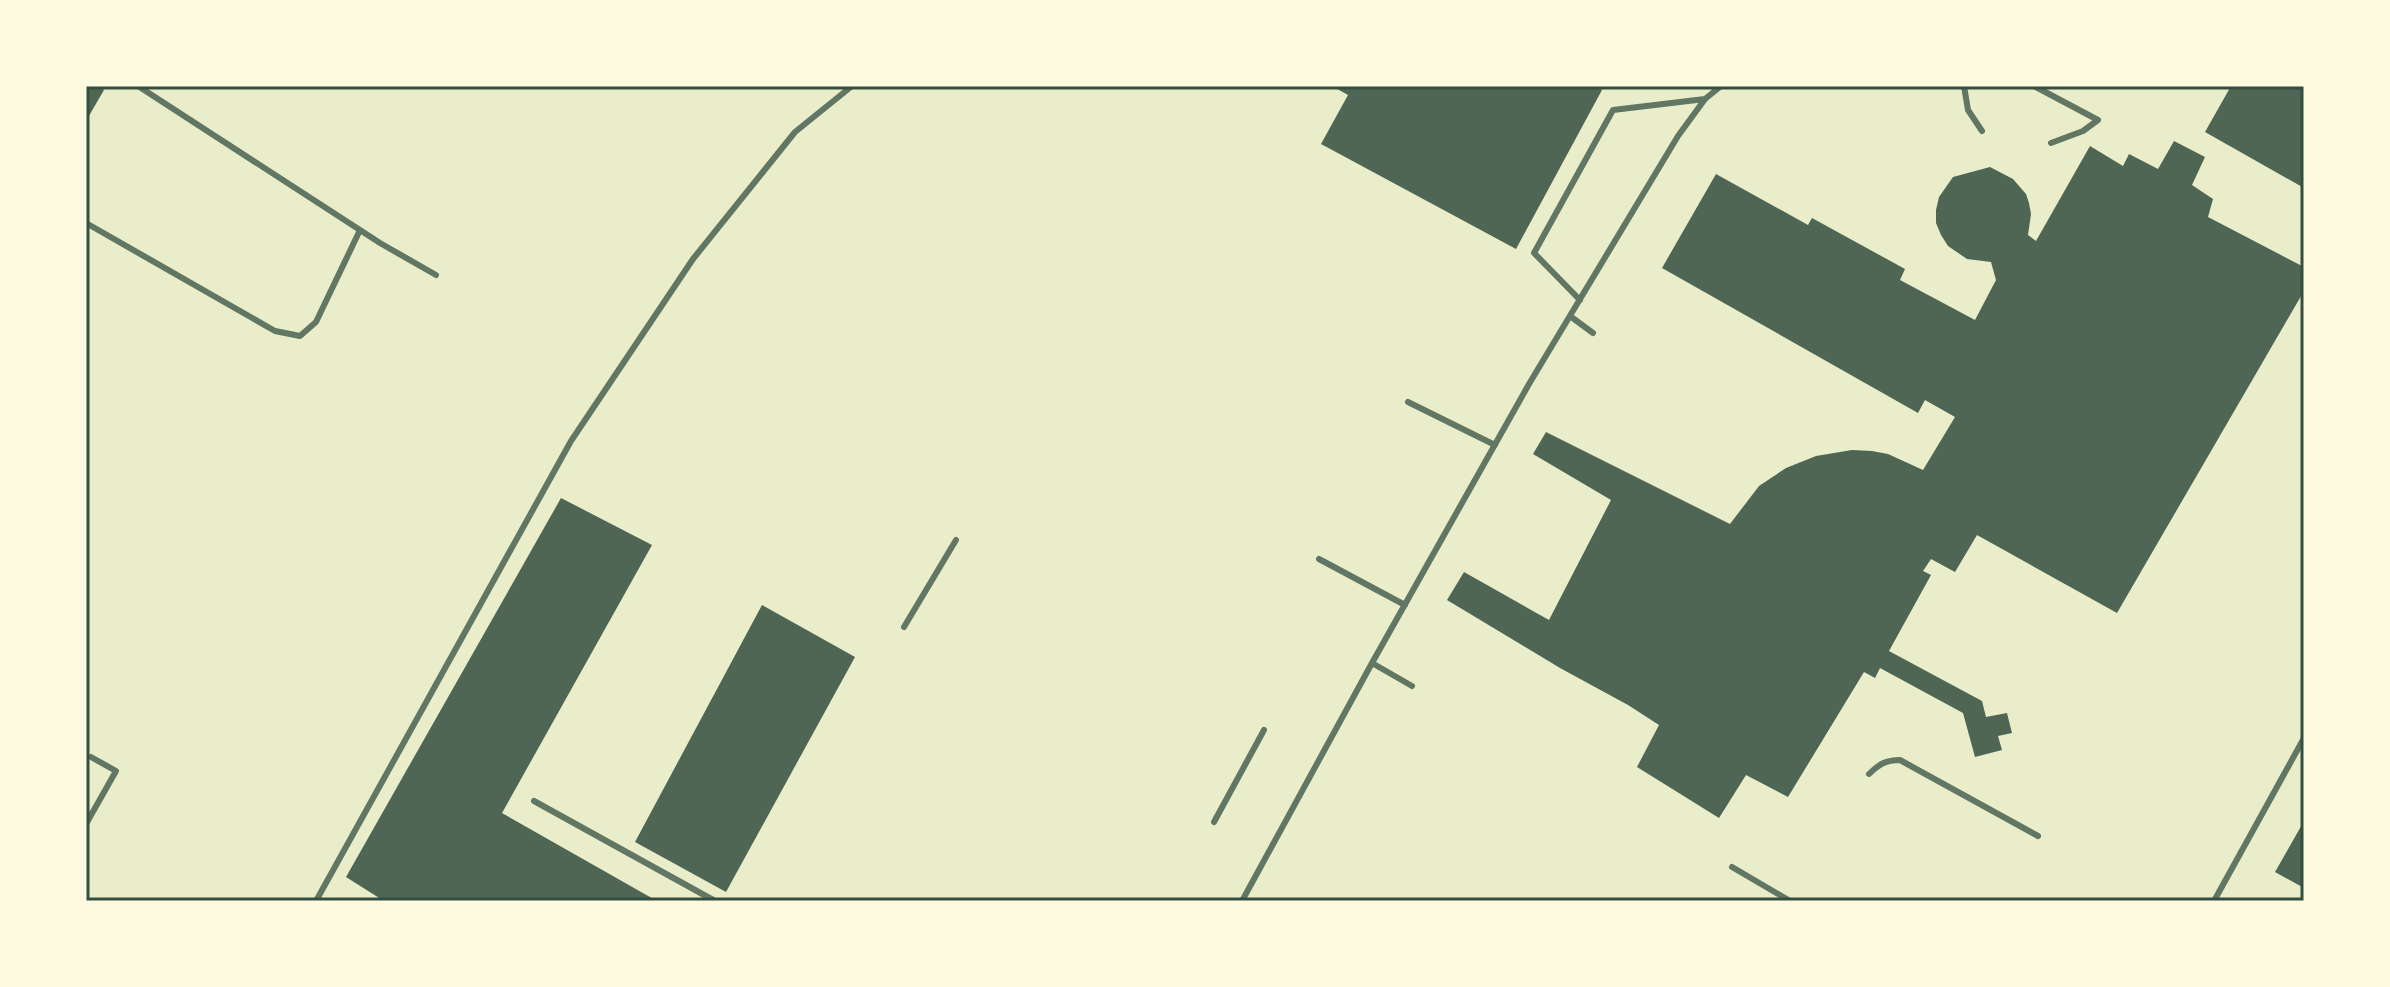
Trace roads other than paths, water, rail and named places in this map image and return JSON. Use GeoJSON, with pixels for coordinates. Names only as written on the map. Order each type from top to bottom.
{"type":"FeatureCollection","features":[{"type":"Feature","properties":{"kind":"lane"},"geometry":{"type":"LineString","coordinates":[[138,86],[360,230],[436,275]]}},
{"type":"Feature","properties":{"kind":"lane"},"geometry":{"type":"LineString","coordinates":[[316,901],[571,441],[693,259],[795,132],[852,86]]}},
{"type":"Feature","properties":{"kind":"lane"},"geometry":{"type":"LineString","coordinates":[[1242,901],[1372,663],[1570,316],[1678,136],[1705,99],[1721,86]]}},
{"type":"Feature","properties":{"kind":"lane"},"geometry":{"type":"LineString","coordinates":[[1964,86],[1968,110],[1982,131]]}},
{"type":"Feature","properties":{"kind":"lane"},"geometry":{"type":"LineString","coordinates":[[2034,86],[2098,120],[2083,131],[2051,143]]}},
{"type":"Feature","properties":{"kind":"lane"},"geometry":{"type":"LineString","coordinates":[[1580,300],[1534,253],[1613,110],[1705,99]]}},
{"type":"Feature","properties":{"kind":"lane"},"geometry":{"type":"LineString","coordinates":[[86,223],[275,331],[300,336],[316,322],[360,230]]}},
{"type":"Feature","properties":{"kind":"lane"},"geometry":{"type":"LineString","coordinates":[[1570,316],[1593,333]]}},
{"type":"Feature","properties":{"kind":"lane"},"geometry":{"type":"LineString","coordinates":[[1408,402],[1495,445]]}},
{"type":"Feature","properties":{"kind":"lane"},"geometry":{"type":"LineString","coordinates":[[904,627],[956,540]]}},
{"type":"Feature","properties":{"kind":"lane"},"geometry":{"type":"LineString","coordinates":[[1319,559],[1405,605]]}},
{"type":"Feature","properties":{"kind":"lane"},"geometry":{"type":"LineString","coordinates":[[1372,663],[1412,686]]}},
{"type":"Feature","properties":{"kind":"lane"},"geometry":{"type":"LineString","coordinates":[[1214,822],[1264,730]]}},
{"type":"Feature","properties":{"kind":"lane"},"geometry":{"type":"LineString","coordinates":[[2214,901],[2304,738]]}},
{"type":"Feature","properties":{"kind":"lane"},"geometry":{"type":"LineString","coordinates":[[86,824],[116,771],[91,757]]}},
{"type":"Feature","properties":{"kind":"lane"},"geometry":{"type":"LineString","coordinates":[[1869,774],[1879,764],[1900,760],[2038,836]]}},
{"type":"Feature","properties":{"kind":"lane"},"geometry":{"type":"LineString","coordinates":[[534,801],[715,901]]}},
{"type":"Feature","properties":{"kind":"lane"},"geometry":{"type":"LineString","coordinates":[[1732,867],[1790,901]]}}]}
